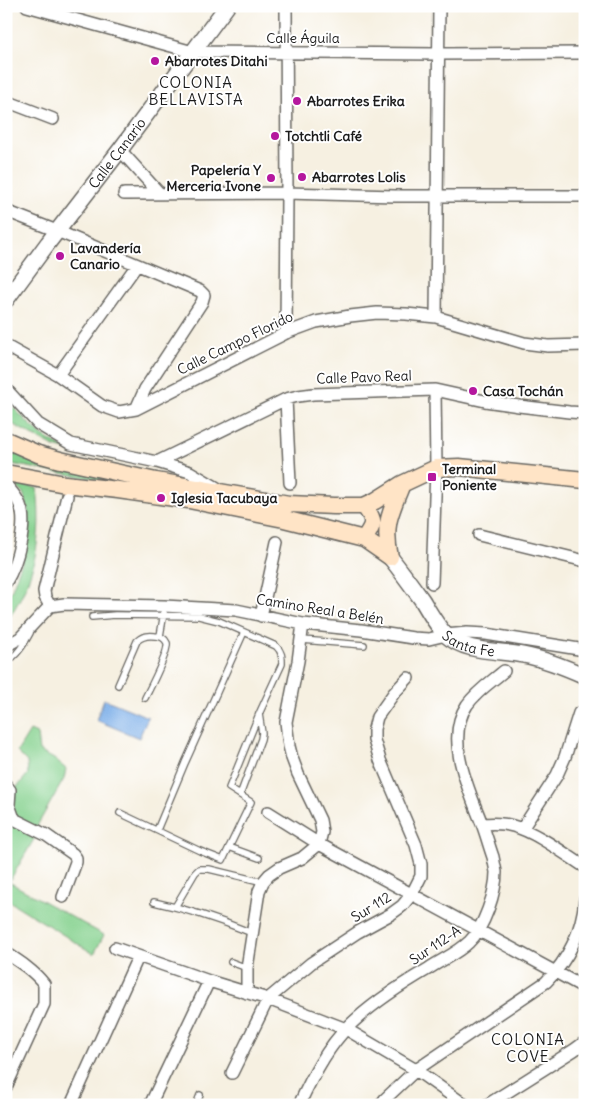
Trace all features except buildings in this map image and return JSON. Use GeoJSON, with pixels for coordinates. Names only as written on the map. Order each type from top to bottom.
{"type":"FeatureCollection","features":[{"type":"Feature","properties":{"kind":"main road"},"geometry":{"type":"LineString","coordinates":[[6,440],[38,454],[60,460],[156,481],[289,504],[364,506],[376,501],[402,484],[436,468],[459,467],[585,480]]}},
{"type":"Feature","properties":{"kind":"main road"},"geometry":{"type":"LineString","coordinates":[[6,473],[65,484],[188,500],[284,519],[364,539],[390,557]]}},
{"type":"Feature","properties":{"kind":"main road"},"geometry":{"type":"LineString","coordinates":[[390,557],[386,533],[390,513],[402,484]]}},
{"type":"Feature","properties":{"kind":"main road"},"geometry":{"type":"LineString","coordinates":[[364,506],[373,521],[364,539]]}},
{"type":"Feature","properties":{"kind":"street","name":"Calle Águila"},"geometry":{"type":"LineString","coordinates":[[27,6],[193,52],[585,53]]}},
{"type":"Feature","properties":{"kind":"street","name":"Calle Canario"},"geometry":{"type":"LineString","coordinates":[[6,300],[227,6]]}},
{"type":"Feature","properties":{"kind":"street"},"geometry":{"type":"LineString","coordinates":[[286,6],[286,333]]}},
{"type":"Feature","properties":{"kind":"street"},"geometry":{"type":"LineString","coordinates":[[436,317],[439,6]]}},
{"type":"Feature","properties":{"kind":"street"},"geometry":{"type":"LineString","coordinates":[[6,100],[53,119]]}},
{"type":"Feature","properties":{"kind":"street"},"geometry":{"type":"LineString","coordinates":[[120,150],[160,194]]}},
{"type":"Feature","properties":{"kind":"street"},"geometry":{"type":"LineString","coordinates":[[124,194],[287,193],[585,196]]}},
{"type":"Feature","properties":{"kind":"street"},"geometry":{"type":"LineString","coordinates":[[6,211],[200,291],[204,296],[202,302],[145,389],[136,410]]}},
{"type":"Feature","properties":{"kind":"street"},"geometry":{"type":"LineString","coordinates":[[58,375],[137,264]]}},
{"type":"Feature","properties":{"kind":"street","name":"Calle Campo Florido"},"geometry":{"type":"LineString","coordinates":[[6,346],[58,375],[102,406],[119,412],[136,410],[286,333],[316,322],[350,316],[377,313],[436,317],[524,343],[555,346],[585,345]]}},
{"type":"Feature","properties":{"kind":"street"},"geometry":{"type":"LineString","coordinates":[[6,389],[38,424],[71,444],[157,462],[190,472],[225,493]]}},
{"type":"Feature","properties":{"kind":"street"},"geometry":{"type":"LineString","coordinates":[[432,583],[436,468],[434,390]]}},
{"type":"Feature","properties":{"kind":"street","name":"Calle Pavo Real"},"geometry":{"type":"LineString","coordinates":[[157,462],[286,399],[314,394],[434,390],[510,405],[585,413]]}},
{"type":"Feature","properties":{"kind":"street"},"geometry":{"type":"LineString","coordinates":[[286,399],[290,483]]}},
{"type":"Feature","properties":{"kind":"street"},"geometry":{"type":"LineString","coordinates":[[6,485],[21,506],[22,518],[19,549],[11,574],[6,582]]}},
{"type":"Feature","properties":{"kind":"street"},"geometry":{"type":"LineString","coordinates":[[6,646],[20,638],[50,606],[44,591],[67,496]]}},
{"type":"Feature","properties":{"kind":"street"},"geometry":{"type":"LineString","coordinates":[[479,535],[585,561]]}},
{"type":"Feature","properties":{"kind":"street"},"geometry":{"type":"LineString","coordinates":[[261,616],[277,542]]}},
{"type":"Feature","properties":{"kind":"street","name":"Santa Fe"},"geometry":{"type":"LineString","coordinates":[[390,557],[446,635],[456,642],[468,647],[546,660],[585,676]]}},
{"type":"Feature","properties":{"kind":"street","name":"Camino Real a Belén"},"geometry":{"type":"LineString","coordinates":[[50,606],[64,604],[164,612],[236,610],[303,624],[423,639],[467,633],[486,634],[585,650]]}},
{"type":"Feature","properties":{"kind":"street"},"geometry":{"type":"LineString","coordinates":[[247,993],[247,968],[252,933],[259,891],[263,882],[269,874],[302,858],[319,844],[322,832],[320,820],[292,758],[286,722],[302,640],[303,624]]}},
{"type":"Feature","properties":{"kind":"street","name":"Sur 112-A"},"geometry":{"type":"LineString","coordinates":[[299,1105],[316,1071],[346,1029],[389,993],[458,950],[470,941],[479,930],[489,908],[496,871],[493,857],[463,771],[458,738],[460,722],[466,707],[477,693],[504,671]]}},
{"type":"Feature","properties":{"kind":"street","name":"Sur 112"},"geometry":{"type":"LineString","coordinates":[[232,1073],[268,999],[312,963],[358,932],[402,906],[412,894],[421,876],[421,864],[416,845],[380,760],[374,740],[377,717],[394,693],[408,678]]}},
{"type":"Feature","properties":{"kind":"street"},"geometry":{"type":"LineString","coordinates":[[522,829],[557,775],[580,713]]}},
{"type":"Feature","properties":{"kind":"street"},"geometry":{"type":"LineString","coordinates":[[6,785],[10,790],[9,805],[13,816],[20,823],[37,830],[74,854],[76,862],[63,897]]}},
{"type":"Feature","properties":{"kind":"street"},"geometry":{"type":"LineString","coordinates":[[268,812],[319,844],[585,988]]}},
{"type":"Feature","properties":{"kind":"street"},"geometry":{"type":"LineString","coordinates":[[482,824],[499,823],[522,829],[585,867]]}},
{"type":"Feature","properties":{"kind":"street"},"geometry":{"type":"LineString","coordinates":[[381,1105],[416,1070],[546,982],[556,972],[571,948],[578,931],[584,912],[585,900]]}},
{"type":"Feature","properties":{"kind":"street"},"geometry":{"type":"LineString","coordinates":[[115,948],[209,981],[268,999],[346,1029],[416,1070],[465,1105]]}},
{"type":"Feature","properties":{"kind":"street"},"geometry":{"type":"LineString","coordinates":[[6,953],[26,966],[44,984],[44,1004],[6,1086]]}},
{"type":"Feature","properties":{"kind":"street"},"geometry":{"type":"LineString","coordinates":[[71,1105],[138,957]]}},
{"type":"Feature","properties":{"kind":"street"},"geometry":{"type":"LineString","coordinates":[[150,1105],[209,981]]}},
{"type":"Feature","properties":{"kind":"street"},"geometry":{"type":"LineString","coordinates":[[487,1105],[585,1042]]}},
{"type":"Feature","properties":{"kind":"lane"},"geometry":{"type":"LineString","coordinates":[[160,636],[164,612]]}},
{"type":"Feature","properties":{"kind":"lane"},"geometry":{"type":"LineString","coordinates":[[92,617],[164,612],[200,616],[218,621],[276,646],[282,656],[282,664],[229,788],[251,802],[222,860],[120,813]]}},
{"type":"Feature","properties":{"kind":"lane"},"geometry":{"type":"LineString","coordinates":[[6,662],[24,644],[35,622]]}},
{"type":"Feature","properties":{"kind":"lane"},"geometry":{"type":"LineString","coordinates":[[157,830],[244,632]]}},
{"type":"Feature","properties":{"kind":"lane"},"geometry":{"type":"LineString","coordinates":[[118,685],[137,641],[140,638],[160,636],[165,640],[167,650],[145,698]]}},
{"type":"Feature","properties":{"kind":"lane"},"geometry":{"type":"LineString","coordinates":[[302,640],[364,645]]}},
{"type":"Feature","properties":{"kind":"lane"},"geometry":{"type":"LineString","coordinates":[[240,794],[261,739],[259,714]]}},
{"type":"Feature","properties":{"kind":"lane"},"geometry":{"type":"LineString","coordinates":[[229,847],[259,858]]}},
{"type":"Feature","properties":{"kind":"lane"},"geometry":{"type":"LineString","coordinates":[[175,907],[195,873],[199,870],[209,869],[263,882]]}},
{"type":"Feature","properties":{"kind":"lane"},"geometry":{"type":"LineString","coordinates":[[154,902],[175,907],[252,933]]}},
{"type":"Feature","properties":{"kind":"lane"},"geometry":{"type":"LineString","coordinates":[[231,962],[247,968]]}},
{"type":"Feature","properties":{"kind":"lane"},"geometry":{"type":"LineString","coordinates":[[196,1105],[200,1095]]}},
{"type":"Feature","properties":{"kind":"green space"},"geometry":{"type":"Polygon","coordinates":[[[6,399],[43,436],[79,453],[54,447],[12,424],[10,427],[6,425],[6,399]]]}},
{"type":"Feature","properties":{"kind":"green space"},"geometry":{"type":"Polygon","coordinates":[[[6,443],[125,481],[99,480],[6,463],[6,443]]]}},
{"type":"Feature","properties":{"kind":"green space"},"geometry":{"type":"Polygon","coordinates":[[[12,482],[37,488],[39,524],[35,558],[30,575],[24,591],[6,622],[6,598],[12,589],[22,562],[28,537],[26,501],[23,493],[12,482]]]}},
{"type":"Feature","properties":{"kind":"green space"},"geometry":{"type":"Polygon","coordinates":[[[30,731],[37,734],[39,751],[54,759],[66,769],[64,779],[37,826],[40,829],[9,882],[104,935],[94,954],[9,901],[6,905],[6,782],[14,788],[17,787],[28,774],[27,762],[17,752],[30,731]]]}},
{"type":"Feature","properties":{"kind":"water"},"geometry":{"type":"Polygon","coordinates":[[[104,699],[148,717],[139,738],[96,720],[104,699]]]}},
{"type":"Feature","properties":{"kind":"place","name":"Abarrotes Ditahi"},"geometry":{"type":"Point","coordinates":[155,61]}},
{"type":"Feature","properties":{"kind":"place","name":"Abarrotes Erika"},"geometry":{"type":"Point","coordinates":[297,101]}},
{"type":"Feature","properties":{"kind":"place","name":"Totchtli Café"},"geometry":{"type":"Point","coordinates":[275,136]}},
{"type":"Feature","properties":{"kind":"place","name":"Abarrotes Lolis"},"geometry":{"type":"Point","coordinates":[302,177]}},
{"type":"Feature","properties":{"kind":"place","name":"Papelería Y Merceria Ivone"},"geometry":{"type":"Point","coordinates":[271,178]}},
{"type":"Feature","properties":{"kind":"place","name":"Lavandería Canario"},"geometry":{"type":"Point","coordinates":[60,256]}},
{"type":"Feature","properties":{"kind":"place","name":"Casa Tochán"},"geometry":{"type":"Point","coordinates":[473,391]}},
{"type":"Feature","properties":{"kind":"place","name":"Terminal Poniente"},"geometry":{"type":"Point","coordinates":[432,477]}},
{"type":"Feature","properties":{"kind":"place","name":"Iglesia Tacubaya"},"geometry":{"type":"Point","coordinates":[161,498]}},
{"type":"Feature","properties":{"kind":"district","name":"COLONIA BELLAVISTA"},"geometry":{"type":"Point","coordinates":[196,92]}},
{"type":"Feature","properties":{"kind":"district","name":"COLONIA COVE"},"geometry":{"type":"Point","coordinates":[528,1048]}}]}
